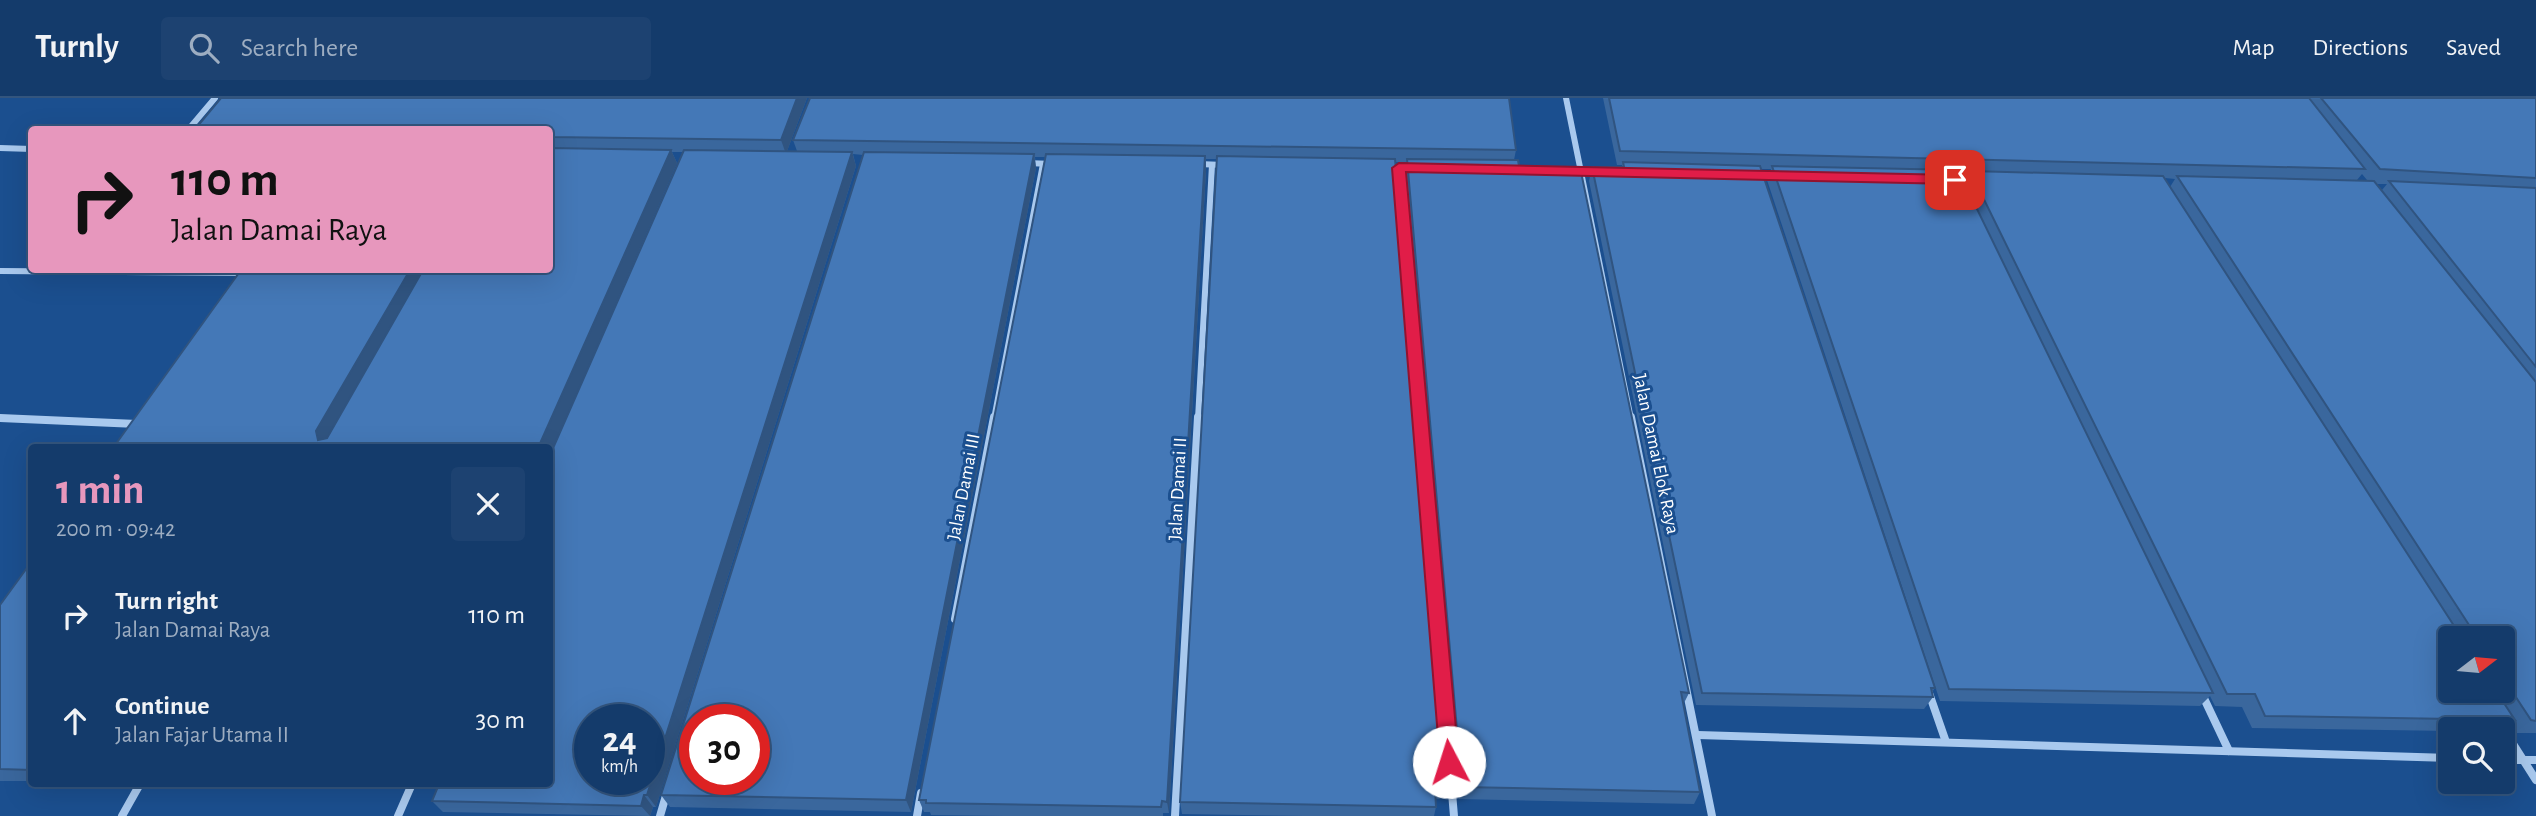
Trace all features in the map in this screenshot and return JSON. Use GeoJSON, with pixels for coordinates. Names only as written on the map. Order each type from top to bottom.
{"type":"FeatureCollection","features":[{"type":"Feature","properties":{"kind":"street"},"geometry":{"type":"LineString","coordinates":[[191,126],[215,98]]}},
{"type":"Feature","properties":{"kind":"street","name":"Jalan Damai Elok Raya"},"geometry":{"type":"LineString","coordinates":[[1566,98],[1698,735],[1712,816]]}},
{"type":"Feature","properties":{"kind":"street"},"geometry":{"type":"LineString","coordinates":[[0,148],[28,149]]}},
{"type":"Feature","properties":{"kind":"street"},"geometry":{"type":"LineString","coordinates":[[1015,163],[1056,164]]}},
{"type":"Feature","properties":{"kind":"street","name":"Jalan Damai III"},"geometry":{"type":"LineString","coordinates":[[954,626],[1043,163]]}},
{"type":"Feature","properties":{"kind":"street"},"geometry":{"type":"LineString","coordinates":[[1186,164],[1239,165]]}},
{"type":"Feature","properties":{"kind":"street","name":"Jalan Damai II"},"geometry":{"type":"LineString","coordinates":[[1175,816],[1212,164]]}},
{"type":"Feature","properties":{"kind":"street"},"geometry":{"type":"LineString","coordinates":[[1372,167],[1426,168]]}},
{"type":"Feature","properties":{"kind":"street"},"geometry":{"type":"LineString","coordinates":[[1399,168],[1454,816]]}},
{"type":"Feature","properties":{"kind":"street"},"geometry":{"type":"LineString","coordinates":[[1560,170],[1606,171]]}},
{"type":"Feature","properties":{"kind":"street"},"geometry":{"type":"LineString","coordinates":[[0,271],[28,271]]}},
{"type":"Feature","properties":{"kind":"street"},"geometry":{"type":"LineString","coordinates":[[244,284],[252,273]]}},
{"type":"Feature","properties":{"kind":"street"},"geometry":{"type":"LineString","coordinates":[[0,418],[145,424],[139,432]]}},
{"type":"Feature","properties":{"kind":"street"},"geometry":{"type":"LineString","coordinates":[[1927,685],[1946,742]]}},
{"type":"Feature","properties":{"kind":"street"},"geometry":{"type":"LineString","coordinates":[[2200,689],[2229,751]]}},
{"type":"Feature","properties":{"kind":"street"},"geometry":{"type":"LineString","coordinates":[[2494,714],[2536,780]]}},
{"type":"Feature","properties":{"kind":"street"},"geometry":{"type":"LineString","coordinates":[[1698,735],[2438,758]]}},
{"type":"Feature","properties":{"kind":"street"},"geometry":{"type":"LineString","coordinates":[[2515,761],[2536,761]]}},
{"type":"Feature","properties":{"kind":"street"},"geometry":{"type":"LineString","coordinates":[[660,816],[672,777]]}},
{"type":"Feature","properties":{"kind":"street"},"geometry":{"type":"LineString","coordinates":[[122,816],[138,787]]}},
{"type":"Feature","properties":{"kind":"street"},"geometry":{"type":"LineString","coordinates":[[398,816],[411,787]]}},
{"type":"Feature","properties":{"kind":"street"},"geometry":{"type":"LineString","coordinates":[[917,816],[922,789]]}},
{"type":"Feature","properties":{"kind":"building"},"geometry":{"type":"Polygon","coordinates":[[[221,98],[797,98],[781,140],[553,137],[553,126],[198,126],[221,98]]]}},
{"type":"Feature","properties":{"kind":"building"},"geometry":{"type":"Polygon","coordinates":[[[810,98],[1509,98],[1516,150],[793,140],[810,98]]]}},
{"type":"Feature","properties":{"kind":"building"},"geometry":{"type":"Polygon","coordinates":[[[1609,98],[2309,98],[2365,169],[1620,151],[1609,98]]]}},
{"type":"Feature","properties":{"kind":"building"},"geometry":{"type":"Polygon","coordinates":[[[2321,98],[2536,98],[2536,178],[2380,169],[2321,98]]]}},
{"type":"Feature","properties":{"kind":"building"},"geometry":{"type":"Polygon","coordinates":[[[553,148],[671,150],[540,444],[116,444],[239,273],[408,273],[316,431],[318,440],[327,438],[421,273],[553,273],[553,148]]]}},
{"type":"Feature","properties":{"kind":"building"},"geometry":{"type":"Polygon","coordinates":[[[684,150],[852,152],[665,739],[665,704],[574,704],[574,795],[644,795],[641,806],[432,801],[438,787],[553,787],[553,448],[684,150]]]}},
{"type":"Feature","properties":{"kind":"building"},"geometry":{"type":"Polygon","coordinates":[[[864,152],[1034,154],[906,800],[661,795],[665,795],[665,782],[679,738],[679,795],[770,795],[770,704],[690,704],[864,152]]]}},
{"type":"Feature","properties":{"kind":"building"},"geometry":{"type":"Polygon","coordinates":[[[1046,154],[1205,156],[1167,802],[1162,801],[1161,807],[926,803],[926,800],[919,800],[1046,154]]]}},
{"type":"Feature","properties":{"kind":"building"},"geometry":{"type":"Polygon","coordinates":[[[1217,156],[1395,159],[1449,787],[1435,787],[1436,807],[1180,802],[1217,156]]]}},
{"type":"Feature","properties":{"kind":"building"},"geometry":{"type":"Polygon","coordinates":[[[1407,159],[1518,160],[1519,166],[1580,167],[1689,693],[1681,692],[1700,792],[1462,787],[1407,159]]]}},
{"type":"Feature","properties":{"kind":"building"},"geometry":{"type":"Polygon","coordinates":[[[1623,162],[1760,166],[1935,688],[1931,688],[1933,697],[1702,693],[1592,167],[1624,167],[1623,162]]]}},
{"type":"Feature","properties":{"kind":"building"},"geometry":{"type":"Polygon","coordinates":[[[1772,166],[1958,170],[2213,693],[1949,689],[1772,166]]]}},
{"type":"Feature","properties":{"kind":"building"},"geometry":{"type":"Polygon","coordinates":[[[1970,171],[2163,176],[2454,626],[2438,626],[2438,704],[2505,704],[2513,717],[2265,716],[2255,694],[2227,694],[1970,171]]]}},
{"type":"Feature","properties":{"kind":"building"},"geometry":{"type":"Polygon","coordinates":[[[2177,176],[2374,181],[2536,382],[2536,721],[2531,720],[2515,696],[2515,626],[2470,626],[2177,176]]]}},
{"type":"Feature","properties":{"kind":"building"},"geometry":{"type":"Polygon","coordinates":[[[2389,181],[2536,188],[2536,367],[2389,181]]]}},
{"type":"Feature","properties":{"kind":"building"},"geometry":{"type":"Polygon","coordinates":[[[28,566],[28,770],[0,769],[0,605],[28,566]]]}},
{"type":"Feature","properties":{"kind":"route"},"geometry":{"type":"LineString","coordinates":[[1449,762],[1399,168],[1955,180]]}}]}
